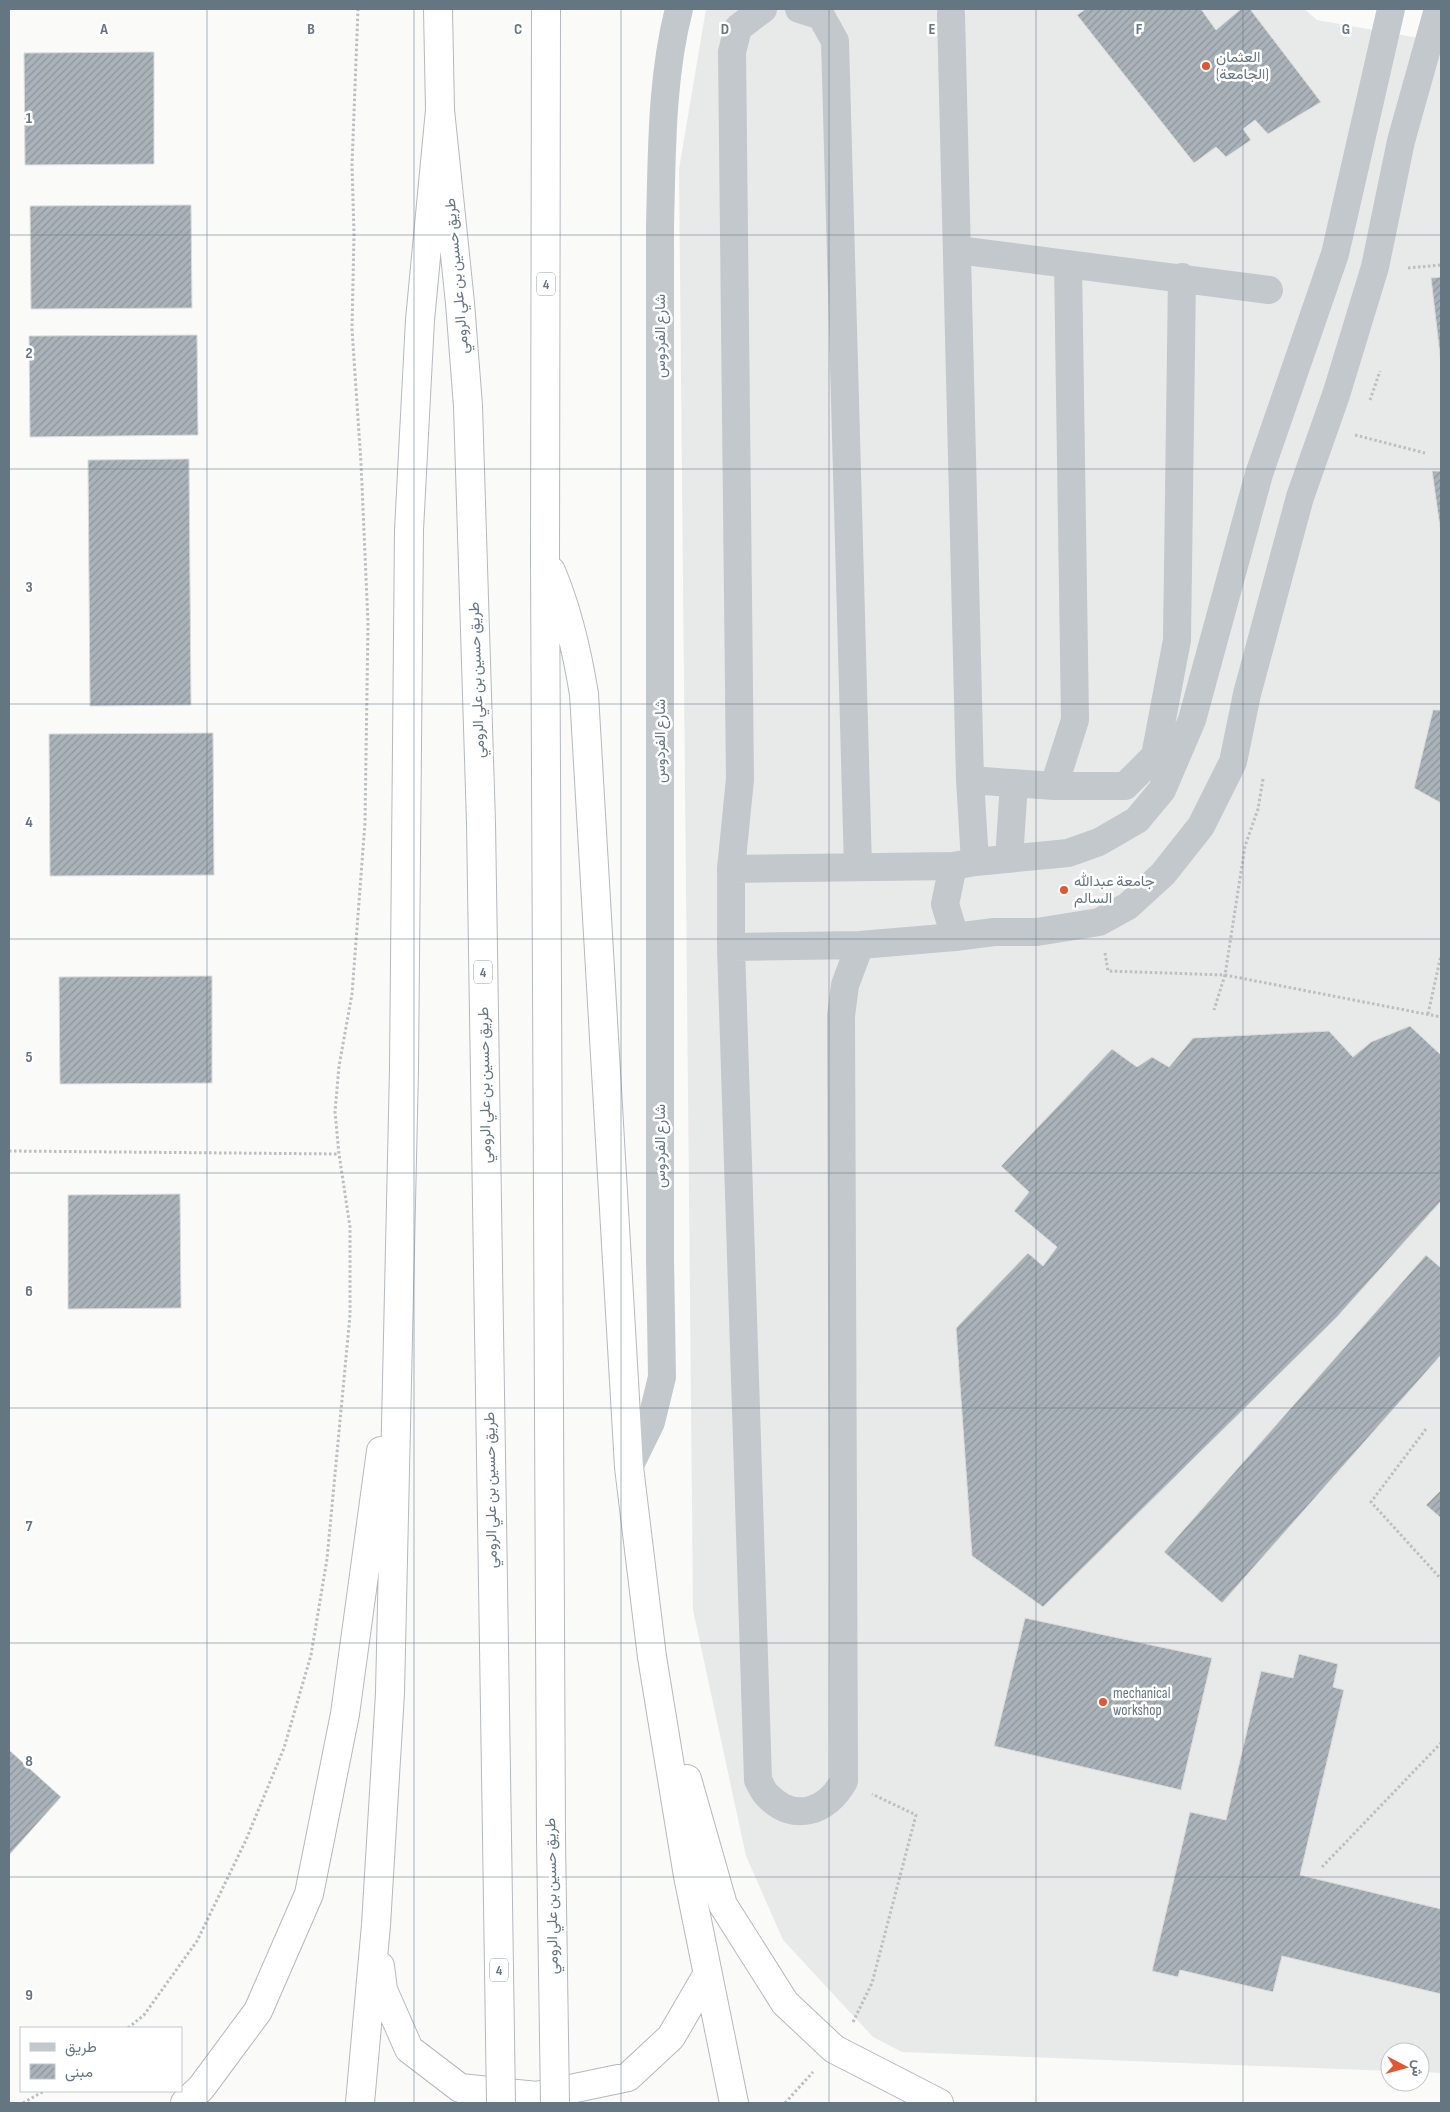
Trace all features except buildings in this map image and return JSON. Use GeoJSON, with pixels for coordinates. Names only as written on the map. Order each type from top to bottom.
{"type":"FeatureCollection","features":[{"type":"Feature","properties":{"kind":"highway","name":"طريق حسين بن علي الرومي"},"geometry":{"type":"LineString","coordinates":[[438,9],[440,110],[460,303],[468,406],[481,833],[501,2103]]}},
{"type":"Feature","properties":{"kind":"highway","name":"طريق حسين بن علي الرومي"},"geometry":{"type":"LineString","coordinates":[[546,9],[545,558],[551,1838],[555,2103]]}},
{"type":"Feature","properties":{"kind":"highway"},"geometry":{"type":"LineString","coordinates":[[360,2103],[376,1925],[390,1693],[400,1319],[409,530],[420,320],[440,110]]}},
{"type":"Feature","properties":{"kind":"highway"},"geometry":{"type":"LineString","coordinates":[[545,558],[564,602],[576,647],[584,694],[629,1467],[652,1658],[688,1876],[734,2103]]}},
{"type":"Feature","properties":{"kind":"highway"},"geometry":{"type":"LineString","coordinates":[[185,2103],[201,2088],[258,2011],[309,1894],[345,1714],[400,1319]]}},
{"type":"Feature","properties":{"kind":"highway"},"geometry":{"type":"LineString","coordinates":[[652,1658],[724,1905],[785,2003],[834,2049],[939,2103]]}},
{"type":"Feature","properties":{"kind":"highway"},"geometry":{"type":"LineString","coordinates":[[376,1925],[382,1990],[410,2049],[460,2088],[537,2096],[628,2077],[671,2037],[707,1975]]}},
{"type":"Feature","properties":{"kind":"street","name":"شارع الفردوس"},"geometry":{"type":"LineString","coordinates":[[629,1467],[651,1422],[662,1377],[660,1260],[660,225],[669,54],[679,9]]}},
{"type":"Feature","properties":{"kind":"street"},"geometry":{"type":"LineString","coordinates":[[763,9],[738,28],[732,52],[740,779],[731,869],[731,947],[758,1780],[766,1795],[780,1806],[796,1812],[813,1810],[829,1802],[844,1781],[841,1016],[845,985],[860,945]]}},
{"type":"Feature","properties":{"kind":"street"},"geometry":{"type":"LineString","coordinates":[[799,9],[821,16],[835,41],[858,867]]}},
{"type":"Feature","properties":{"kind":"street"},"geometry":{"type":"LineString","coordinates":[[731,869],[964,864],[1068,853],[1099,842],[1137,820],[1162,790],[1192,720],[1259,474],[1335,254],[1391,9]]}},
{"type":"Feature","properties":{"kind":"street"},"geometry":{"type":"LineString","coordinates":[[731,947],[860,945],[994,932],[1037,932],[1099,922],[1128,906],[1163,874],[1201,826],[1233,762],[1247,694],[1300,497],[1336,395],[1375,267],[1401,141],[1438,9]]}},
{"type":"Feature","properties":{"kind":"street"},"geometry":{"type":"LineString","coordinates":[[951,14],[970,780],[964,864],[945,904],[956,937]]}},
{"type":"Feature","properties":{"kind":"street"},"geometry":{"type":"LineString","coordinates":[[958,250],[1182,277],[1269,290]]}},
{"type":"Feature","properties":{"kind":"street"},"geometry":{"type":"LineString","coordinates":[[1054,786],[1075,720],[1068,264]]}},
{"type":"Feature","properties":{"kind":"street"},"geometry":{"type":"LineString","coordinates":[[970,780],[1054,786],[1125,786],[1155,756],[1177,640],[1182,277]]}},
{"type":"Feature","properties":{"kind":"street"},"geometry":{"type":"LineString","coordinates":[[1009,859],[1014,783]]}},
{"type":"Feature","properties":{"kind":"path"},"geometry":{"type":"LineString","coordinates":[[129,2027],[144,2015],[201,1933],[246,1840],[284,1748],[311,1655],[327,1559],[350,1315],[350,1227],[335,1112],[339,1066],[352,994],[365,823],[368,623],[361,463],[352,329],[354,234],[352,165],[358,9]]}},
{"type":"Feature","properties":{"kind":"path"},"geometry":{"type":"LineString","coordinates":[[1408,259],[1406,268],[1441,265]]}},
{"type":"Feature","properties":{"kind":"path"},"geometry":{"type":"LineString","coordinates":[[1368,404],[1373,396],[1382,362]]}},
{"type":"Feature","properties":{"kind":"path"},"geometry":{"type":"LineString","coordinates":[[1349,433],[1425,453]]}},
{"type":"Feature","properties":{"kind":"path"},"geometry":{"type":"LineString","coordinates":[[1214,1010],[1225,975],[1245,846],[1258,809],[1264,770]]}},
{"type":"Feature","properties":{"kind":"path"},"geometry":{"type":"LineString","coordinates":[[1428,1014],[1441,955]]}},
{"type":"Feature","properties":{"kind":"path"},"geometry":{"type":"LineString","coordinates":[[1225,975],[1441,1017]]}},
{"type":"Feature","properties":{"kind":"path"},"geometry":{"type":"LineString","coordinates":[[9,1151],[339,1154]]}},
{"type":"Feature","properties":{"kind":"path"},"geometry":{"type":"LineString","coordinates":[[1426,1429],[1371,1502],[1441,1579]]}},
{"type":"Feature","properties":{"kind":"path"},"geometry":{"type":"LineString","coordinates":[[1322,1867],[1441,1743]]}},
{"type":"Feature","properties":{"kind":"path"},"geometry":{"type":"LineString","coordinates":[[844,1781],[916,1815],[872,1983],[852,2023]]}},
{"type":"Feature","properties":{"kind":"path"},"geometry":{"type":"LineString","coordinates":[[785,2103],[816,2068]]}},
{"type":"Feature","properties":{"kind":"path"},"geometry":{"type":"LineString","coordinates":[[23,2103],[42,2092]]}},
{"type":"Feature","properties":{"kind":"shaded area","name":"جامعة عبدالله السالم"},"geometry":{"type":"Polygon","coordinates":[[[706,9],[1304,9],[1317,20],[1441,42],[1441,2073],[1430,2072],[1430,2042],[1380,2042],[1380,2071],[902,2052],[873,2037],[783,1940],[746,1856],[693,1610],[679,169],[706,9]]]}},
{"type":"Feature","properties":{"kind":"place","name":"العثمان (الجامعة)"},"geometry":{"type":"Point","coordinates":[1206,66]}},
{"type":"Feature","properties":{"kind":"place","name":"جامعة عبدالله السالم"},"geometry":{"type":"Point","coordinates":[1064,890]}},
{"type":"Feature","properties":{"kind":"place","name":"mechanical workshop"},"geometry":{"type":"Point","coordinates":[1103,1702]}}]}
